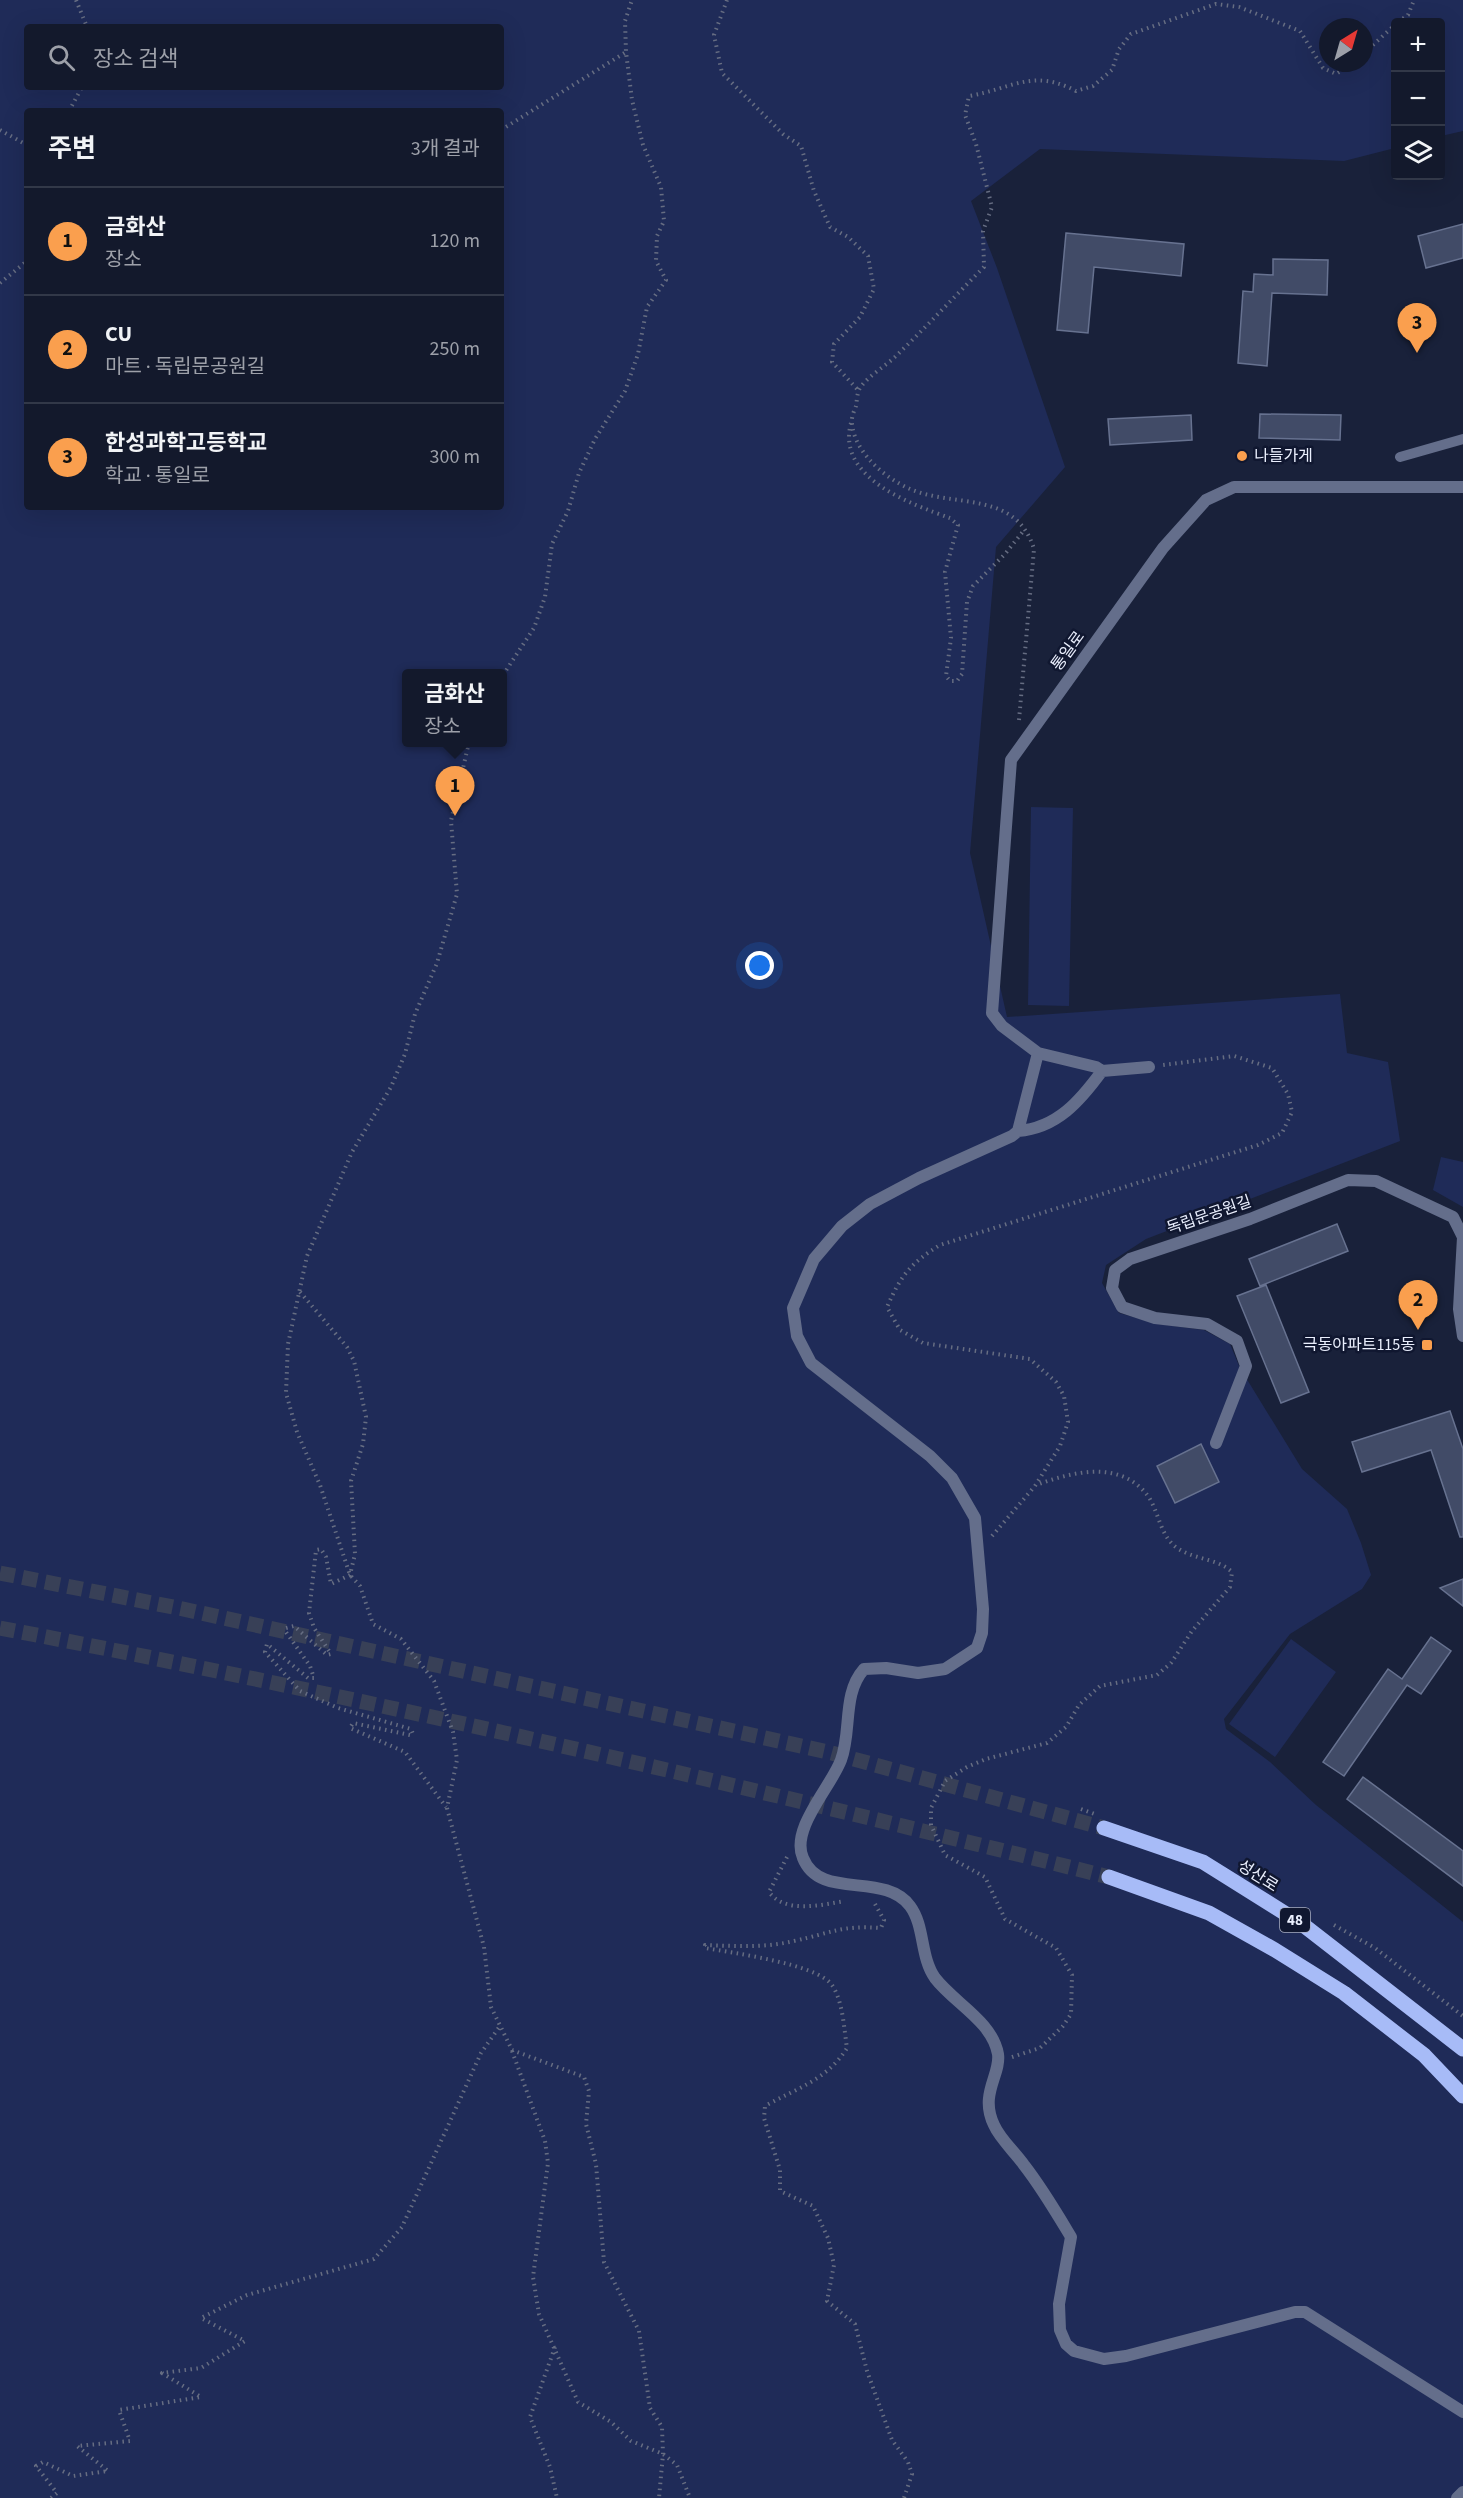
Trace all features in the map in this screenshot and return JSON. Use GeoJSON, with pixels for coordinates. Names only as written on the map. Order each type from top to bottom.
{"type":"FeatureCollection","features":[{"type":"Feature","properties":{"kind":"main road","name":"성산로"},"geometry":{"type":"LineString","coordinates":[[1104,1828],[1203,1863],[1302,1924],[1463,2049]]}},
{"type":"Feature","properties":{"kind":"main road","name":"48"},"geometry":{"type":"LineString","coordinates":[[1109,1877],[1209,1913],[1256,1940],[1344,1993],[1463,2084]]}},
{"type":"Feature","properties":{"kind":"main road","name":"48"},"geometry":{"type":"LineString","coordinates":[[1424,2055],[1463,2096]]}},
{"type":"Feature","properties":{"kind":"street","name":"통일로"},"geometry":{"type":"LineString","coordinates":[[1038,1053],[1002,1026],[992,1013],[1007,782],[1011,760],[1163,548],[1206,500],[1234,487],[1463,487]]}},
{"type":"Feature","properties":{"kind":"street"},"geometry":{"type":"LineString","coordinates":[[1149,1067],[1102,1071],[1096,1067],[1038,1053],[1018,1131],[1012,1136],[919,1178],[870,1204],[842,1226],[814,1259],[792,1308],[797,1336],[811,1363],[930,1456],[952,1478],[975,1518],[983,1609],[982,1632],[977,1648],[945,1669],[918,1672],[886,1668],[864,1669],[855,1680],[850,1696],[848,1729],[841,1760],[800,1836],[801,1856],[808,1868],[832,1883],[882,1887],[909,1905],[916,1920],[922,1947],[935,1977],[992,2039],[998,2060],[988,2094],[994,2125],[1042,2189],[1071,2237],[1059,2304],[1060,2330],[1066,2344],[1074,2351],[1104,2360],[1295,2312],[1305,2312],[1463,2412]]}},
{"type":"Feature","properties":{"kind":"street"},"geometry":{"type":"LineString","coordinates":[[1018,1131],[1034,1130],[1079,1102],[1102,1071]]}},
{"type":"Feature","properties":{"kind":"street","name":"독립문공원길"},"geometry":{"type":"LineString","coordinates":[[1216,1443],[1246,1366],[1237,1341],[1206,1324],[1155,1318],[1122,1307],[1112,1288],[1115,1270],[1130,1259],[1250,1219],[1348,1180],[1376,1181],[1454,1217],[1463,1237],[1459,1310],[1463,1336]]}},
{"type":"Feature","properties":{"kind":"street"},"geometry":{"type":"LineString","coordinates":[[1457,2498],[1463,2492]]}},
{"type":"Feature","properties":{"kind":"lane"},"geometry":{"type":"LineString","coordinates":[[1400,457],[1463,439]]}},
{"type":"Feature","properties":{"kind":"path"},"geometry":{"type":"LineString","coordinates":[[76,0],[86,24]]}},
{"type":"Feature","properties":{"kind":"path"},"geometry":{"type":"LineString","coordinates":[[507,669],[534,628],[545,597],[552,544],[568,511],[579,473],[595,439],[625,390],[638,354],[647,307],[666,280],[656,261],[657,236],[664,221],[661,187],[643,145],[632,100],[626,52],[625,21],[632,0]]}},
{"type":"Feature","properties":{"kind":"path"},"geometry":{"type":"LineString","coordinates":[[727,0],[714,35],[722,72],[783,134],[801,146],[814,190],[830,227],[848,237],[868,256],[874,289],[860,317],[834,344],[832,362],[858,390]]}},
{"type":"Feature","properties":{"kind":"path"},"geometry":{"type":"LineString","coordinates":[[1404,18],[1408,15],[1414,0]]}},
{"type":"Feature","properties":{"kind":"path"},"geometry":{"type":"LineString","coordinates":[[1025,529],[1005,555],[972,586],[967,602],[962,674],[957,681],[950,681],[946,676],[951,638],[945,572],[958,525],[951,518],[890,492],[869,480],[854,455],[849,433],[858,390],[984,267],[983,231],[992,207],[976,144],[965,115],[969,96],[990,93],[1022,80],[1038,79],[1059,82],[1076,92],[1094,86],[1112,70],[1119,49],[1131,34],[1216,4],[1239,7],[1300,31],[1319,62]]}},
{"type":"Feature","properties":{"kind":"path"},"geometry":{"type":"LineString","coordinates":[[1373,46],[1391,29]]}},
{"type":"Feature","properties":{"kind":"path"},"geometry":{"type":"LineString","coordinates":[[504,128],[626,52]]}},
{"type":"Feature","properties":{"kind":"path"},"geometry":{"type":"LineString","coordinates":[[71,108],[80,90]]}},
{"type":"Feature","properties":{"kind":"path"},"geometry":{"type":"LineString","coordinates":[[0,130],[24,143]]}},
{"type":"Feature","properties":{"kind":"path"},"geometry":{"type":"LineString","coordinates":[[0,283],[24,263]]}},
{"type":"Feature","properties":{"kind":"path"},"geometry":{"type":"LineString","coordinates":[[852,422],[860,449],[891,478],[910,489],[934,496],[980,502],[1004,512],[1025,529],[1034,549],[1019,720],[1026,737]]}},
{"type":"Feature","properties":{"kind":"path"},"geometry":{"type":"LineString","coordinates":[[447,1808],[457,1760],[453,1732],[434,1681],[401,1639],[373,1624],[360,1586],[350,1575],[320,1485],[297,1432],[286,1393],[288,1344],[307,1256],[352,1152],[391,1087],[405,1054],[415,1014],[437,963],[457,894],[451,821],[468,747]]}},
{"type":"Feature","properties":{"kind":"path"},"geometry":{"type":"LineString","coordinates":[[979,1553],[1035,1486],[1060,1446],[1068,1422],[1064,1396],[1056,1382],[1030,1359],[922,1343],[900,1330],[887,1307],[897,1284],[911,1265],[940,1245],[1257,1144],[1282,1133],[1292,1112],[1288,1094],[1272,1068],[1234,1056],[1149,1067]]}},
{"type":"Feature","properties":{"kind":"path"},"geometry":{"type":"LineString","coordinates":[[299,1291],[347,1347],[354,1361],[366,1417],[363,1444],[351,1481],[355,1554],[350,1575]]}},
{"type":"Feature","properties":{"kind":"path"},"geometry":{"type":"LineString","coordinates":[[998,2060],[1020,2056],[1040,2048],[1063,2026],[1071,2014],[1072,1975],[1056,1948],[1005,1919],[985,1877],[945,1855],[931,1825],[931,1808],[945,1781],[967,1767],[986,1759],[1047,1743],[1066,1727],[1079,1705],[1100,1686],[1157,1675],[1171,1663],[1192,1631],[1230,1587],[1232,1572],[1223,1564],[1197,1558],[1176,1548],[1159,1524],[1148,1497],[1127,1479],[1112,1473],[1089,1470],[1062,1476],[1035,1486]]}},
{"type":"Feature","properties":{"kind":"path"},"geometry":{"type":"LineString","coordinates":[[350,1575],[331,1584],[326,1557],[321,1549],[316,1550],[309,1613],[314,1629],[331,1654],[327,1655],[294,1626],[286,1628],[286,1632],[314,1673],[314,1678],[308,1678],[267,1644],[265,1652],[300,1691],[338,1708],[411,1729],[413,1734],[410,1735],[353,1723],[350,1728],[405,1752],[447,1808],[484,1947],[491,2007],[512,2050],[546,2152],[548,2163],[533,2277],[539,2314],[578,2402],[611,2422],[631,2441],[663,2454],[677,2465],[690,2498]]}},
{"type":"Feature","properties":{"kind":"path"},"geometry":{"type":"LineString","coordinates":[[800,1836],[771,1884],[769,1892],[775,1900],[783,1904],[816,1906],[855,1899]]}},
{"type":"Feature","properties":{"kind":"path"},"geometry":{"type":"LineString","coordinates":[[866,1902],[877,1905],[884,1920],[881,1928],[852,1926],[794,1941],[751,1946],[705,1945],[705,1948],[761,1957],[824,1976],[834,1987],[847,2048],[837,2064],[823,2077],[765,2106],[764,2118],[780,2170],[780,2191],[813,2206],[828,2238],[834,2265],[827,2301],[855,2324],[867,2372],[892,2440],[908,2462],[912,2474],[904,2498]]}},
{"type":"Feature","properties":{"kind":"path"},"geometry":{"type":"LineString","coordinates":[[51,2498],[57,2493],[36,2466],[43,2462],[73,2476],[108,2471],[77,2446],[130,2441],[119,2410],[201,2397],[162,2373],[201,2367],[245,2342],[201,2318],[247,2295],[374,2259],[402,2227],[481,2053],[500,2026]]}},
{"type":"Feature","properties":{"kind":"path"},"geometry":{"type":"LineString","coordinates":[[512,2050],[584,2077],[589,2091],[586,2124],[596,2164],[604,2262],[639,2331],[650,2408],[662,2427],[663,2454],[658,2498]]}},
{"type":"Feature","properties":{"kind":"path"},"geometry":{"type":"LineString","coordinates":[[555,2346],[530,2417],[550,2467],[557,2498]]}},
{"type":"Feature","properties":{"kind":"shaded area"},"geometry":{"type":"Polygon","coordinates":[[[0,0],[1463,0],[1463,131],[1445,135],[1445,18],[1391,18],[1391,149],[1344,161],[1040,149],[971,201],[997,268],[1065,467],[996,547],[970,853],[1007,1017],[1340,994],[1347,1053],[1388,1062],[1400,1141],[1146,1239],[1106,1265],[1102,1283],[1119,1313],[1158,1324],[1204,1330],[1230,1344],[1240,1368],[1302,1469],[1347,1509],[1371,1575],[1362,1589],[1290,1634],[1224,1719],[1226,1729],[1270,1762],[1316,1805],[1463,1922],[1463,2498],[0,2498],[0,0]]]}},
{"type":"Feature","properties":{"kind":"shaded area"},"geometry":{"type":"Polygon","coordinates":[[[1031,807],[1073,808],[1069,1006],[1028,1005],[1031,807]]]}},
{"type":"Feature","properties":{"kind":"shaded area"},"geometry":{"type":"Polygon","coordinates":[[[1441,1157],[1463,1162],[1463,1207],[1433,1190],[1441,1157]]]}},
{"type":"Feature","properties":{"kind":"shaded area"},"geometry":{"type":"Polygon","coordinates":[[[1291,1639],[1336,1672],[1275,1757],[1229,1724],[1291,1639]]]}},
{"type":"Feature","properties":{"kind":"building"},"geometry":{"type":"Polygon","coordinates":[[[1463,224],[1463,258],[1426,268],[1418,236],[1463,224]]]}},
{"type":"Feature","properties":{"kind":"building"},"geometry":{"type":"Polygon","coordinates":[[[1066,233],[1184,244],[1181,276],[1094,267],[1088,333],[1057,330],[1066,233]]]}},
{"type":"Feature","properties":{"kind":"building"},"geometry":{"type":"Polygon","coordinates":[[[1273,259],[1328,260],[1327,295],[1272,293],[1267,366],[1238,363],[1243,291],[1253,292],[1254,274],[1273,275],[1273,259]]]}},
{"type":"Feature","properties":{"kind":"building"},"geometry":{"type":"Polygon","coordinates":[[[1260,414],[1341,415],[1340,440],[1259,438],[1260,414]]]}},
{"type":"Feature","properties":{"kind":"building"},"geometry":{"type":"Polygon","coordinates":[[[1191,415],[1192,440],[1110,445],[1108,419],[1191,415]]]}},
{"type":"Feature","properties":{"kind":"building"},"geometry":{"type":"Polygon","coordinates":[[[1337,1224],[1348,1251],[1260,1286],[1249,1259],[1337,1224]]]}},
{"type":"Feature","properties":{"kind":"building"},"geometry":{"type":"Polygon","coordinates":[[[1266,1285],[1309,1392],[1281,1403],[1237,1296],[1266,1285]]]}},
{"type":"Feature","properties":{"kind":"building"},"geometry":{"type":"Polygon","coordinates":[[[1450,1411],[1463,1449],[1463,1537],[1460,1537],[1431,1450],[1362,1472],[1352,1442],[1450,1411]]]}},
{"type":"Feature","properties":{"kind":"building"},"geometry":{"type":"Polygon","coordinates":[[[1201,1444],[1219,1482],[1175,1503],[1157,1466],[1201,1444]]]}},
{"type":"Feature","properties":{"kind":"building"},"geometry":{"type":"Polygon","coordinates":[[[1463,1579],[1463,1606],[1440,1588],[1463,1579]]]}},
{"type":"Feature","properties":{"kind":"building"},"geometry":{"type":"Polygon","coordinates":[[[1431,1637],[1451,1651],[1421,1694],[1407,1685],[1344,1776],[1323,1762],[1388,1669],[1402,1679],[1431,1637]]]}},
{"type":"Feature","properties":{"kind":"building"},"geometry":{"type":"Polygon","coordinates":[[[1363,1777],[1463,1851],[1463,1886],[1347,1799],[1363,1777]]]}},
{"type":"Feature","properties":{"kind":"tunnel"},"geometry":{"type":"LineString","coordinates":[[0,1573],[183,1609],[828,1752],[1104,1828]]}},
{"type":"Feature","properties":{"kind":"tunnel"},"geometry":{"type":"LineString","coordinates":[[0,1628],[418,1714],[833,1809],[1109,1877]]}},
{"type":"Feature","properties":{"kind":"place","name":"한성과학고등학교"},"geometry":{"type":"Point","coordinates":[1417,353]}},
{"type":"Feature","properties":{"kind":"place","name":"나들가게"},"geometry":{"type":"Point","coordinates":[1242,456]}},
{"type":"Feature","properties":{"kind":"place","name":"금화산"},"geometry":{"type":"Point","coordinates":[455,816]}},
{"type":"Feature","properties":{"kind":"place","name":"CU"},"geometry":{"type":"Point","coordinates":[1418,1330]}},
{"type":"Feature","properties":{"kind":"place","name":"극동아파트115동"},"geometry":{"type":"Point","coordinates":[1427,1345]}}]}
